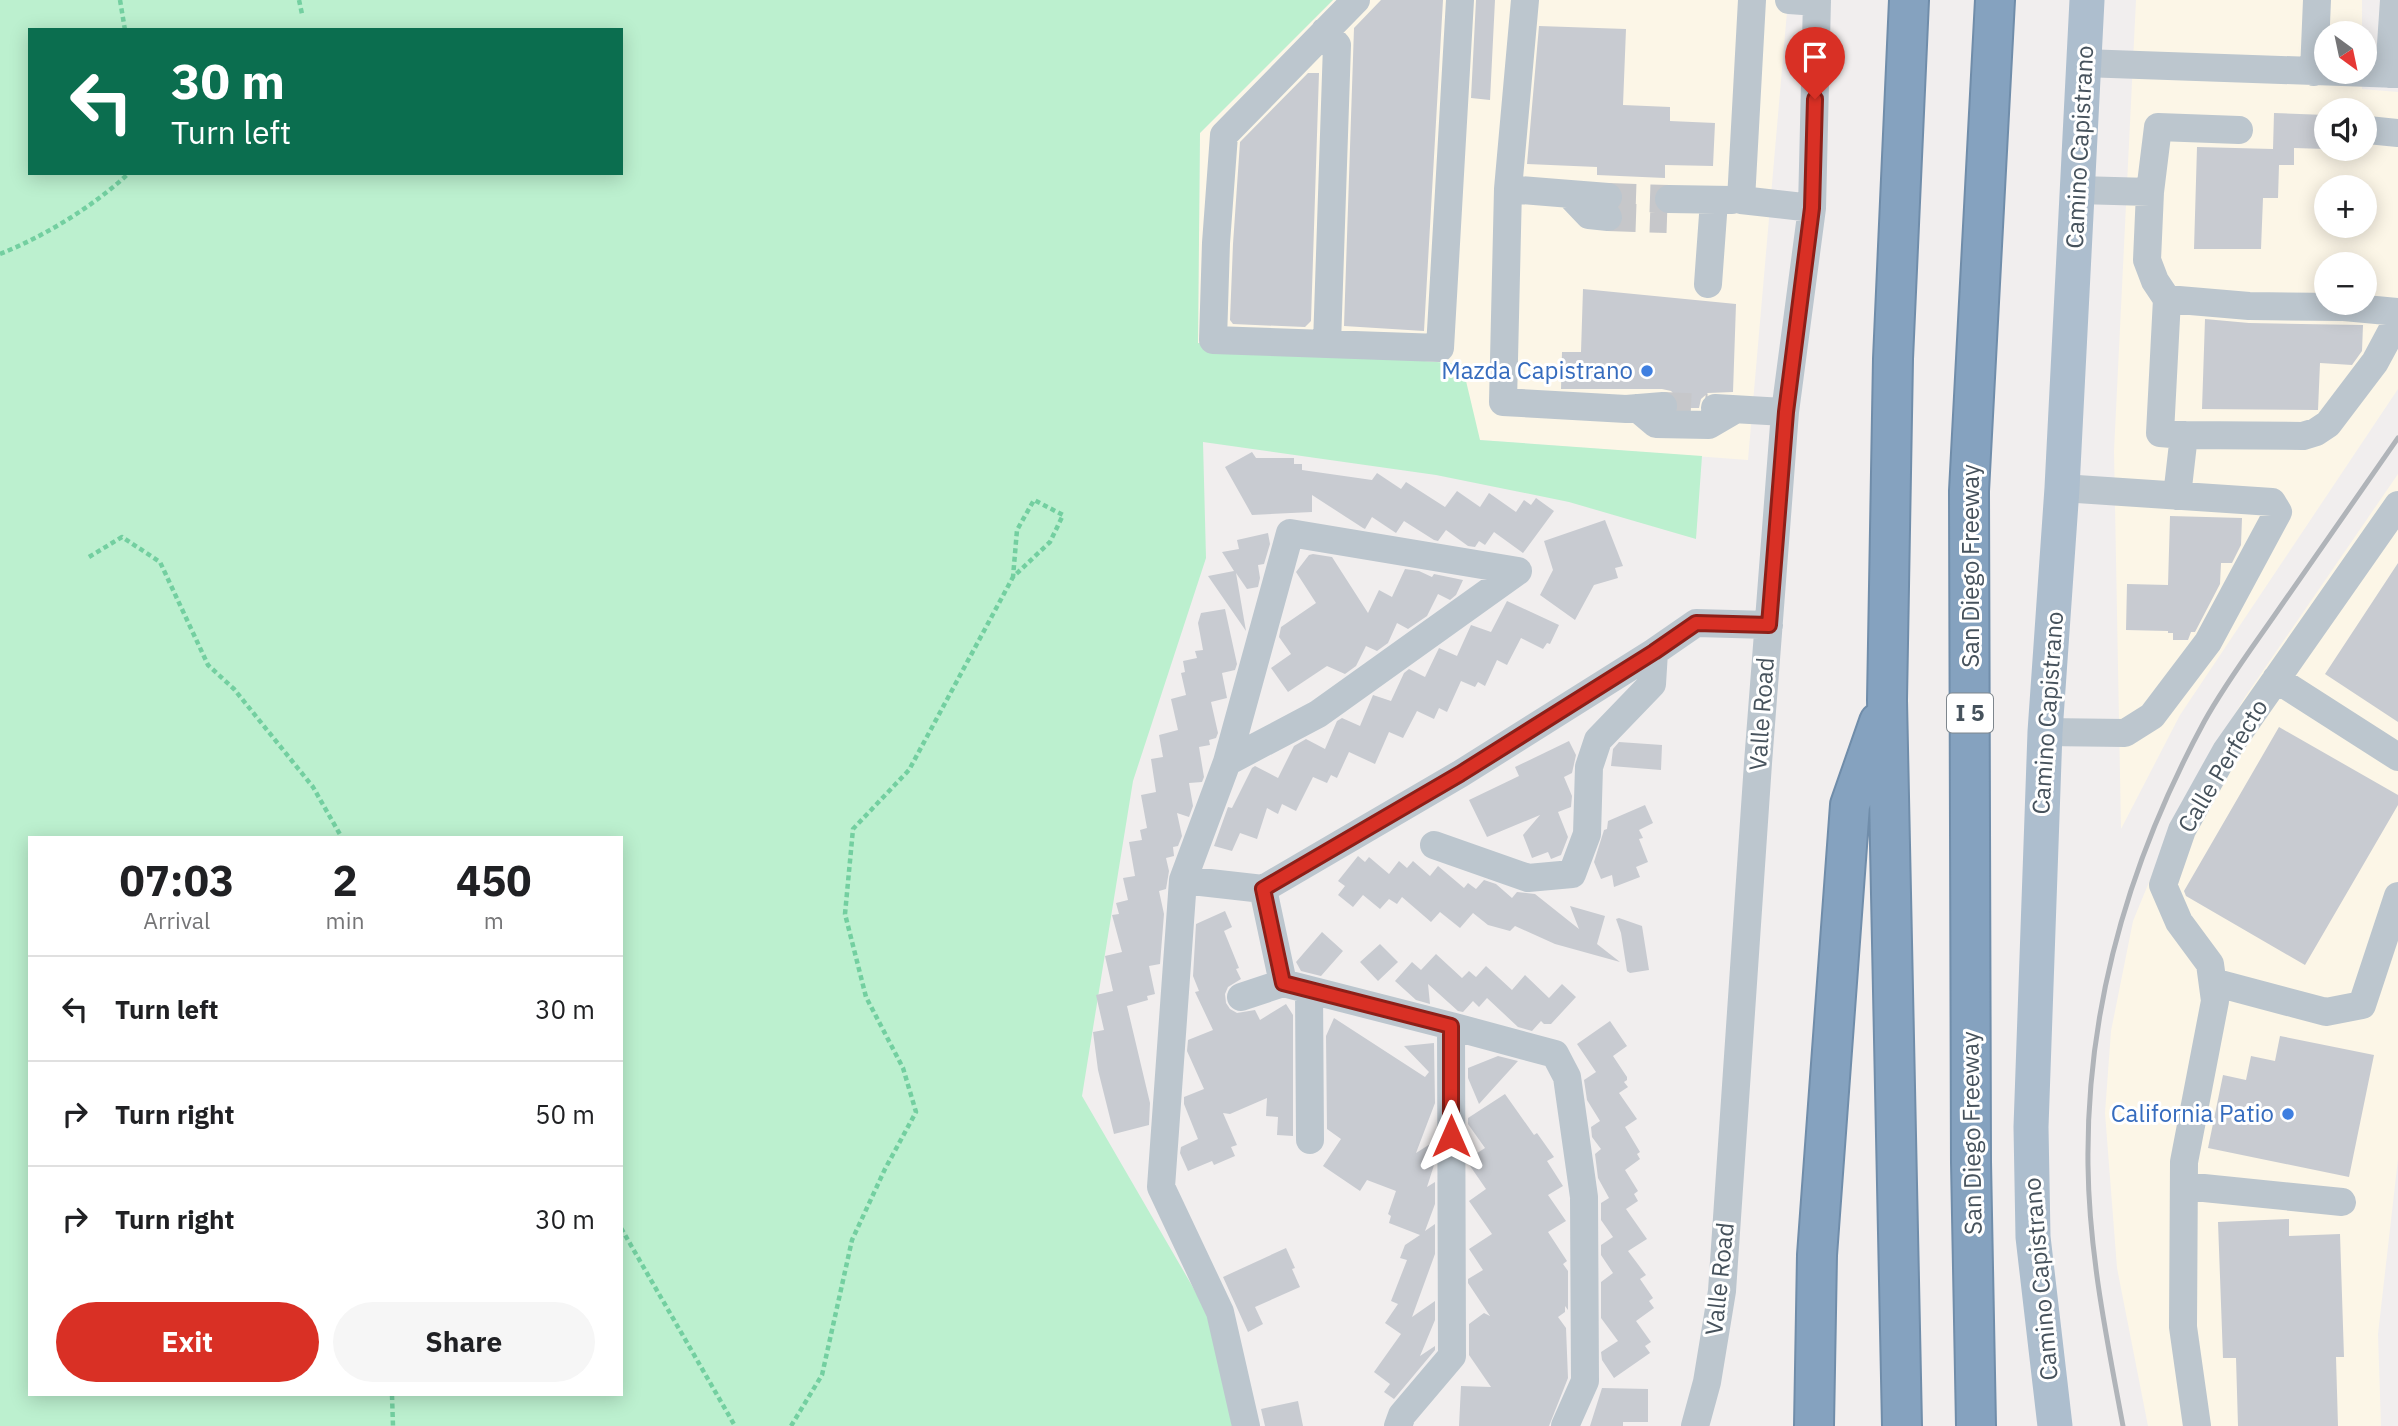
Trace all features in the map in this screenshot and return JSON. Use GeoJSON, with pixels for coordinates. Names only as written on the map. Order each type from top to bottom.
{"type":"FeatureCollection","features":[{"type":"Feature","properties":{"kind":"highway"},"geometry":{"type":"LineString","coordinates":[[1902,1426],[1887,700],[1893,359],[1909,0]]}},
{"type":"Feature","properties":{"kind":"highway","name":"San Diego Freeway"},"geometry":{"type":"LineString","coordinates":[[1976,1426],[1971,1162],[1969,491],[1995,0]]}},
{"type":"Feature","properties":{"kind":"highway"},"geometry":{"type":"LineString","coordinates":[[1814,1426],[1816,1255],[1850,805],[1887,700]]}},
{"type":"Feature","properties":{"kind":"main road","name":"Camino Capistrano"},"geometry":{"type":"LineString","coordinates":[[2055,1426],[2033,1237],[2031,1127],[2045,732],[2062,488],[2087,0]]}},
{"type":"Feature","properties":{"kind":"street"},"geometry":{"type":"LineString","coordinates":[[1356,0],[1224,135],[1216,243],[1213,340],[1440,348],[1460,0]]}},
{"type":"Feature","properties":{"kind":"street"},"geometry":{"type":"LineString","coordinates":[[1525,0],[1508,189],[1503,402],[1626,409],[1650,407],[1656,424],[1709,425],[1720,409],[1786,412]]}},
{"type":"Feature","properties":{"kind":"street"},"geometry":{"type":"LineString","coordinates":[[1708,284],[1752,0]]}},
{"type":"Feature","properties":{"kind":"street"},"geometry":{"type":"LineString","coordinates":[[2316,21],[2317,0]]}},
{"type":"Feature","properties":{"kind":"street"},"geometry":{"type":"LineString","coordinates":[[2393,74],[2394,0]]}},
{"type":"Feature","properties":{"kind":"street","name":"Valle Road"},"geometry":{"type":"LineString","coordinates":[[1695,1426],[1707,1382],[1722,1291],[1786,412],[1812,208],[1808,1]]}},
{"type":"Feature","properties":{"kind":"street"},"geometry":{"type":"LineString","coordinates":[[1325,31],[1337,45],[1327,344]]}},
{"type":"Feature","properties":{"kind":"street"},"geometry":{"type":"LineString","coordinates":[[2083,63],[2314,72]]}},
{"type":"Feature","properties":{"kind":"street"},"geometry":{"type":"LineString","coordinates":[[2239,130],[2158,127],[2150,192],[2147,260],[2155,281],[2168,299],[2160,433],[2304,436],[2316,432],[2328,424],[2375,362],[2398,319]]}},
{"type":"Feature","properties":{"kind":"street"},"geometry":{"type":"LineString","coordinates":[[2377,131],[2398,133]]}},
{"type":"Feature","properties":{"kind":"street"},"geometry":{"type":"LineString","coordinates":[[1508,189],[1569,194],[1608,207]]}},
{"type":"Feature","properties":{"kind":"street"},"geometry":{"type":"LineString","coordinates":[[2078,190],[2150,192]]}},
{"type":"Feature","properties":{"kind":"street"},"geometry":{"type":"LineString","coordinates":[[1668,209],[1721,201],[1812,208]]}},
{"type":"Feature","properties":{"kind":"street"},"geometry":{"type":"LineString","coordinates":[[2168,299],[2249,306],[2344,307],[2398,312]]}},
{"type":"Feature","properties":{"kind":"street"},"geometry":{"type":"LineString","coordinates":[[2177,496],[2184,435]]}},
{"type":"Feature","properties":{"kind":"street"},"geometry":{"type":"LineString","coordinates":[[2045,732],[2125,733],[2152,716],[2208,642],[2278,512],[2272,502],[2062,488]]}},
{"type":"Feature","properties":{"kind":"street","name":"Calle Perfecto"},"geometry":{"type":"LineString","coordinates":[[2197,1426],[2183,1327],[2184,1162],[2215,1001],[2210,964],[2179,922],[2164,885],[2182,830],[2226,751],[2394,519]]}},
{"type":"Feature","properties":{"kind":"street"},"geometry":{"type":"LineString","coordinates":[[1227,762],[1318,714],[1518,571],[1290,533],[1227,762],[1182,880],[1161,1187],[1220,1312],[1246,1426]]}},
{"type":"Feature","properties":{"kind":"street"},"geometry":{"type":"LineString","coordinates":[[1182,880],[1263,889],[1460,774],[1696,623],[1769,625]]}},
{"type":"Feature","properties":{"kind":"street"},"geometry":{"type":"LineString","coordinates":[[1434,845],[1528,878],[1572,874],[1587,834],[1589,767],[1598,740],[1652,684],[1654,652]]}},
{"type":"Feature","properties":{"kind":"street"},"geometry":{"type":"LineString","coordinates":[[2276,679],[2398,757]]}},
{"type":"Feature","properties":{"kind":"street"},"geometry":{"type":"LineString","coordinates":[[1263,889],[1296,987],[1310,1140]]}},
{"type":"Feature","properties":{"kind":"street"},"geometry":{"type":"LineString","coordinates":[[2213,982],[2326,1012],[2362,1005],[2398,896]]}},
{"type":"Feature","properties":{"kind":"street"},"geometry":{"type":"LineString","coordinates":[[1241,996],[1296,987],[1555,1054],[1567,1077],[1584,1197],[1584,1381],[1565,1426]]}},
{"type":"Feature","properties":{"kind":"street"},"geometry":{"type":"LineString","coordinates":[[1398,1426],[1402,1415],[1452,1356],[1451,1026]]}},
{"type":"Feature","properties":{"kind":"street"},"geometry":{"type":"LineString","coordinates":[[2184,1186],[2342,1202]]}},
{"type":"Feature","properties":{"kind":"path"},"geometry":{"type":"LineString","coordinates":[[120,0],[125,28]]}},
{"type":"Feature","properties":{"kind":"path"},"geometry":{"type":"LineString","coordinates":[[299,0],[302,14]]}},
{"type":"Feature","properties":{"kind":"path"},"geometry":{"type":"LineString","coordinates":[[0,254],[25,244],[63,222],[127,175]]}},
{"type":"Feature","properties":{"kind":"path"},"geometry":{"type":"LineString","coordinates":[[791,1426],[822,1376],[852,1240],[885,1169],[916,1112],[903,1068],[866,997],[845,914],[853,829],[909,770],[1013,577],[1050,542],[1063,515],[1034,500],[1017,530],[1013,577]]}},
{"type":"Feature","properties":{"kind":"path"},"geometry":{"type":"LineString","coordinates":[[89,557],[122,537],[160,562],[208,665],[234,689],[313,787],[342,836]]}},
{"type":"Feature","properties":{"kind":"path"},"geometry":{"type":"LineString","coordinates":[[623,1231],[735,1426]]}},
{"type":"Feature","properties":{"kind":"path"},"geometry":{"type":"LineString","coordinates":[[392,1396],[393,1426]]}},
{"type":"Feature","properties":{"kind":"shaded area"},"geometry":{"type":"Polygon","coordinates":[[[1333,0],[1788,0],[1748,460],[1480,440],[1198,343],[1200,133],[1333,0]]]}},
{"type":"Feature","properties":{"kind":"shaded area"},"geometry":{"type":"Polygon","coordinates":[[[2136,0],[2362,0],[2362,21],[2314,21],[2314,84],[2362,84],[2362,89],[2398,92],[2398,389],[2180,715],[2121,829],[2114,451],[2136,0]]]}},
{"type":"Feature","properties":{"kind":"shaded area"},"geometry":{"type":"Polygon","coordinates":[[[2398,474],[2398,1159],[2378,1334],[2381,1426],[2148,1426],[2117,1268],[2105,1113],[2111,1031],[2133,921],[2182,802],[2245,697],[2398,474]]]}},
{"type":"Feature","properties":{"kind":"green space"},"geometry":{"type":"Polygon","coordinates":[[[0,0],[1333,0],[1200,133],[1198,343],[1462,364],[1480,440],[1702,456],[1696,539],[1569,502],[1436,475],[1203,442],[1206,558],[1133,781],[1082,1096],[1209,1315],[1232,1426],[0,1426],[0,0]]]}},
{"type":"Feature","properties":{"kind":"building"},"geometry":{"type":"Polygon","coordinates":[[[1381,0],[1443,0],[1424,331],[1344,326],[1354,28],[1381,0]]]}},
{"type":"Feature","properties":{"kind":"building"},"geometry":{"type":"Polygon","coordinates":[[[1476,0],[1495,0],[1490,100],[1471,98],[1476,0]]]}},
{"type":"Feature","properties":{"kind":"building"},"geometry":{"type":"Polygon","coordinates":[[[1539,26],[1626,29],[1623,105],[1670,107],[1670,121],[1715,123],[1713,166],[1665,165],[1665,178],[1597,175],[1597,167],[1527,164],[1539,26]]]}},
{"type":"Feature","properties":{"kind":"building"},"geometry":{"type":"Polygon","coordinates":[[[1308,73],[1319,73],[1311,321],[1305,327],[1233,324],[1230,320],[1240,142],[1308,73]]]}},
{"type":"Feature","properties":{"kind":"building"},"geometry":{"type":"Polygon","coordinates":[[[2274,113],[2314,115],[2314,149],[2294,148],[2294,165],[2279,165],[2278,198],[2263,198],[2261,249],[2194,249],[2197,147],[2273,149],[2274,113]]]}},
{"type":"Feature","properties":{"kind":"building","name":"Mazda Capistrano"},"geometry":{"type":"Polygon","coordinates":[[[1583,289],[1736,304],[1733,392],[1708,393],[1701,399],[1699,408],[1679,408],[1676,396],[1671,391],[1662,389],[1561,389],[1562,352],[1581,352],[1583,289]]]}},
{"type":"Feature","properties":{"kind":"building"},"geometry":{"type":"Polygon","coordinates":[[[2205,319],[2249,323],[2363,325],[2362,351],[2352,365],[2320,363],[2318,410],[2202,409],[2205,319]]]}},
{"type":"Feature","properties":{"kind":"building"},"geometry":{"type":"Polygon","coordinates":[[[1252,452],[1256,458],[1294,458],[1294,464],[1302,464],[1302,470],[1372,480],[1377,473],[1401,489],[1406,482],[1445,507],[1457,491],[1480,507],[1489,493],[1516,512],[1524,500],[1531,505],[1536,498],[1554,511],[1523,553],[1494,532],[1485,545],[1479,541],[1475,547],[1468,546],[1446,530],[1438,541],[1434,540],[1404,521],[1396,533],[1372,517],[1365,529],[1312,495],[1312,512],[1252,515],[1225,467],[1252,452]]]}},
{"type":"Feature","properties":{"kind":"building"},"geometry":{"type":"Polygon","coordinates":[[[2170,516],[2242,518],[2241,545],[2232,563],[2221,563],[2220,584],[2195,632],[2191,632],[2188,640],[2173,640],[2173,633],[2168,631],[2126,630],[2127,584],[2168,585],[2170,516]]]}},
{"type":"Feature","properties":{"kind":"building"},"geometry":{"type":"Polygon","coordinates":[[[1605,520],[1623,566],[1615,568],[1618,578],[1594,585],[1575,620],[1540,595],[1553,570],[1544,541],[1605,520]]]}},
{"type":"Feature","properties":{"kind":"building"},"geometry":{"type":"Polygon","coordinates":[[[1268,533],[1270,544],[1264,564],[1258,565],[1258,587],[1247,589],[1236,573],[1246,631],[1208,576],[1234,571],[1222,552],[1239,549],[1237,540],[1268,533]]]}},
{"type":"Feature","properties":{"kind":"building"},"geometry":{"type":"Polygon","coordinates":[[[1309,555],[1332,557],[1368,613],[1379,590],[1392,597],[1405,569],[1432,577],[1434,574],[1463,580],[1456,595],[1450,600],[1438,594],[1427,616],[1408,629],[1397,623],[1388,643],[1377,651],[1366,646],[1356,666],[1345,674],[1327,666],[1288,692],[1271,668],[1291,654],[1279,637],[1281,627],[1316,603],[1296,572],[1309,555]]]}},
{"type":"Feature","properties":{"kind":"building"},"geometry":{"type":"Polygon","coordinates":[[[2398,563],[2398,722],[2325,674],[2398,563]]]}},
{"type":"Feature","properties":{"kind":"building"},"geometry":{"type":"Polygon","coordinates":[[[1507,601],[1559,625],[1550,644],[1547,643],[1543,649],[1521,638],[1507,665],[1497,660],[1485,686],[1478,682],[1475,687],[1461,681],[1447,712],[1439,708],[1434,719],[1417,711],[1403,738],[1389,732],[1375,764],[1349,752],[1337,778],[1331,775],[1327,783],[1313,777],[1296,811],[1282,804],[1278,814],[1267,808],[1257,839],[1240,833],[1232,851],[1214,846],[1228,807],[1232,808],[1252,768],[1255,766],[1278,778],[1294,746],[1306,739],[1325,749],[1337,721],[1342,718],[1360,726],[1373,695],[1391,701],[1404,673],[1409,669],[1425,677],[1439,648],[1457,656],[1471,625],[1491,632],[1507,601]]]}},
{"type":"Feature","properties":{"kind":"building"},"geometry":{"type":"Polygon","coordinates":[[[1225,609],[1237,664],[1235,670],[1222,673],[1227,698],[1211,702],[1218,733],[1216,738],[1209,740],[1210,745],[1199,747],[1204,777],[1202,782],[1189,783],[1193,806],[1189,817],[1177,813],[1182,836],[1178,846],[1173,847],[1174,856],[1166,858],[1169,871],[1166,889],[1159,891],[1164,914],[1160,964],[1149,966],[1155,994],[1147,996],[1148,1000],[1127,1006],[1150,1103],[1149,1125],[1114,1134],[1098,1070],[1093,1032],[1104,1030],[1096,995],[1113,991],[1105,956],[1122,952],[1112,915],[1119,914],[1116,903],[1128,900],[1123,878],[1135,876],[1129,842],[1142,840],[1140,830],[1147,828],[1141,795],[1156,792],[1151,759],[1163,757],[1159,735],[1178,730],[1171,699],[1186,695],[1181,673],[1185,672],[1183,661],[1197,658],[1195,651],[1203,650],[1198,623],[1201,613],[1225,609]]]}},
{"type":"Feature","properties":{"kind":"building"},"geometry":{"type":"Polygon","coordinates":[[[2279,727],[2398,795],[2398,805],[2305,965],[2186,896],[2184,891],[2279,727]]]}},
{"type":"Feature","properties":{"kind":"building"},"geometry":{"type":"Polygon","coordinates":[[[1569,741],[1576,755],[1572,773],[1564,777],[1572,796],[1571,807],[1558,812],[1568,837],[1561,855],[1551,859],[1548,852],[1532,858],[1523,835],[1540,815],[1487,837],[1469,800],[1519,776],[1515,767],[1569,741]]]}},
{"type":"Feature","properties":{"kind":"building"},"geometry":{"type":"Polygon","coordinates":[[[1619,742],[1662,745],[1661,770],[1611,766],[1613,749],[1619,742]]]}},
{"type":"Feature","properties":{"kind":"building"},"geometry":{"type":"Polygon","coordinates":[[[1645,805],[1653,823],[1639,830],[1643,838],[1639,839],[1648,862],[1636,867],[1640,877],[1614,887],[1612,875],[1601,879],[1594,862],[1604,830],[1607,829],[1608,821],[1645,805]]]}},
{"type":"Feature","properties":{"kind":"building"},"geometry":{"type":"Polygon","coordinates":[[[1358,856],[1365,862],[1369,857],[1389,874],[1399,861],[1407,868],[1413,861],[1430,876],[1438,866],[1464,888],[1468,883],[1476,889],[1484,880],[1496,884],[1512,898],[1517,892],[1535,894],[1579,929],[1570,906],[1605,916],[1597,944],[1620,962],[1555,944],[1515,926],[1510,931],[1488,925],[1473,913],[1460,928],[1440,912],[1431,922],[1402,897],[1397,904],[1389,899],[1380,909],[1363,895],[1353,907],[1338,895],[1345,886],[1338,881],[1358,856]]]}},
{"type":"Feature","properties":{"kind":"building"},"geometry":{"type":"Polygon","coordinates":[[[1225,911],[1232,927],[1224,931],[1241,979],[1228,987],[1225,994],[1226,1003],[1237,1013],[1255,1010],[1260,1020],[1286,1004],[1293,1015],[1293,1136],[1277,1135],[1278,1117],[1266,1116],[1267,1098],[1230,1114],[1223,1113],[1237,1145],[1231,1147],[1235,1156],[1214,1165],[1212,1161],[1188,1171],[1180,1153],[1181,1147],[1198,1139],[1184,1104],[1184,1097],[1204,1089],[1187,1051],[1188,1040],[1213,1030],[1195,992],[1199,991],[1193,976],[1196,924],[1225,911]]]}},
{"type":"Feature","properties":{"kind":"building"},"geometry":{"type":"Polygon","coordinates":[[[1616,919],[1642,926],[1649,970],[1630,973],[1627,971],[1616,919]]]}},
{"type":"Feature","properties":{"kind":"building"},"geometry":{"type":"Polygon","coordinates":[[[1322,932],[1343,951],[1321,976],[1301,971],[1296,962],[1322,932]]]}},
{"type":"Feature","properties":{"kind":"building"},"geometry":{"type":"Polygon","coordinates":[[[1380,944],[1398,962],[1378,981],[1360,962],[1380,944]]]}},
{"type":"Feature","properties":{"kind":"building"},"geometry":{"type":"Polygon","coordinates":[[[1436,954],[1462,978],[1469,971],[1476,977],[1486,966],[1512,990],[1525,975],[1549,998],[1562,984],[1576,997],[1551,1024],[1541,1021],[1532,1031],[1518,1027],[1487,998],[1479,1007],[1473,1001],[1463,1012],[1458,1011],[1428,984],[1430,1004],[1416,1000],[1395,981],[1412,962],[1421,970],[1436,954]]]}},
{"type":"Feature","properties":{"kind":"building"},"geometry":{"type":"Polygon","coordinates":[[[1334,1018],[1425,1077],[1429,1072],[1404,1046],[1434,1043],[1435,1103],[1416,1153],[1435,1141],[1435,1162],[1427,1187],[1435,1182],[1435,1204],[1425,1231],[1435,1224],[1435,1254],[1412,1317],[1435,1301],[1435,1320],[1420,1356],[1435,1346],[1435,1350],[1394,1399],[1384,1392],[1390,1384],[1374,1372],[1401,1334],[1385,1323],[1398,1304],[1391,1301],[1407,1260],[1400,1258],[1405,1245],[1420,1235],[1389,1223],[1391,1216],[1388,1214],[1396,1191],[1367,1180],[1360,1191],[1323,1166],[1341,1139],[1327,1129],[1326,1036],[1334,1018]]]}},
{"type":"Feature","properties":{"kind":"building"},"geometry":{"type":"Polygon","coordinates":[[[1610,1021],[1627,1046],[1613,1056],[1627,1077],[1624,1082],[1628,1087],[1619,1093],[1637,1119],[1625,1127],[1640,1152],[1637,1154],[1640,1159],[1625,1170],[1638,1191],[1634,1194],[1638,1201],[1626,1209],[1647,1239],[1628,1251],[1646,1275],[1640,1279],[1653,1298],[1649,1301],[1654,1308],[1636,1321],[1651,1342],[1645,1346],[1650,1353],[1614,1378],[1602,1360],[1601,1352],[1618,1341],[1601,1318],[1601,1282],[1613,1273],[1601,1255],[1601,1245],[1613,1237],[1601,1220],[1601,1203],[1609,1198],[1598,1178],[1595,1154],[1601,1149],[1592,1137],[1591,1127],[1600,1121],[1587,1100],[1584,1080],[1596,1072],[1577,1044],[1610,1021]]]}},
{"type":"Feature","properties":{"kind":"building","name":"California Patio"},"geometry":{"type":"Polygon","coordinates":[[[2280,1036],[2374,1055],[2349,1177],[2208,1148],[2223,1075],[2246,1080],[2251,1056],[2275,1061],[2280,1036]]]}},
{"type":"Feature","properties":{"kind":"building"},"geometry":{"type":"Polygon","coordinates":[[[1498,1056],[1518,1061],[1479,1104],[1468,1078],[1468,1068],[1498,1056]]]}},
{"type":"Feature","properties":{"kind":"building"},"geometry":{"type":"Polygon","coordinates":[[[1505,1094],[1534,1135],[1537,1133],[1554,1157],[1547,1161],[1563,1186],[1548,1195],[1566,1221],[1548,1232],[1567,1261],[1563,1264],[1568,1271],[1568,1310],[1565,1306],[1565,1312],[1558,1317],[1566,1328],[1568,1378],[1549,1426],[1459,1426],[1461,1386],[1491,1387],[1469,1355],[1469,1324],[1484,1313],[1490,1316],[1468,1283],[1468,1279],[1483,1270],[1469,1249],[1492,1234],[1469,1201],[1486,1189],[1468,1163],[1468,1159],[1485,1148],[1468,1124],[1468,1118],[1505,1094]]]}},
{"type":"Feature","properties":{"kind":"building"},"geometry":{"type":"Polygon","coordinates":[[[2289,1219],[2289,1236],[2340,1234],[2344,1357],[2336,1357],[2338,1426],[2238,1426],[2236,1358],[2223,1358],[2218,1222],[2289,1219]]]}},
{"type":"Feature","properties":{"kind":"building"},"geometry":{"type":"Polygon","coordinates":[[[1286,1248],[1300,1287],[1255,1307],[1263,1324],[1248,1332],[1223,1277],[1286,1248]]]}},
{"type":"Feature","properties":{"kind":"building"},"geometry":{"type":"Polygon","coordinates":[[[1602,1388],[1648,1389],[1648,1422],[1623,1422],[1623,1426],[1590,1426],[1602,1388]]]}},
{"type":"Feature","properties":{"kind":"building"},"geometry":{"type":"Polygon","coordinates":[[[1298,1401],[1303,1426],[1265,1426],[1261,1409],[1298,1401]]]}},
{"type":"Feature","properties":{"kind":"tunnel"},"geometry":{"type":"LineString","coordinates":[[1608,197],[1669,199]]}},
{"type":"Feature","properties":{"kind":"tunnel"},"geometry":{"type":"LineString","coordinates":[[1608,217],[1667,219]]}},
{"type":"Feature","properties":{"kind":"tunnel"},"geometry":{"type":"LineString","coordinates":[[1663,406],[1707,408]]}},
{"type":"Feature","properties":{"kind":"railway"},"geometry":{"type":"LineString","coordinates":[[2123,1426],[2095,1264],[2088,1165],[2089,1107],[2095,1049],[2117,936],[2154,827],[2204,722],[2241,663],[2398,438]]}},
{"type":"Feature","properties":{"kind":"place","name":"Mazda Capistrano"},"geometry":{"type":"Point","coordinates":[1647,371]}},
{"type":"Feature","properties":{"kind":"place","name":"California Patio"},"geometry":{"type":"Point","coordinates":[2288,1114]}},
{"type":"Feature","properties":{"kind":"route"},"geometry":{"type":"LineString","coordinates":[[1451,1136],[1451,1026],[1283,983],[1263,889],[1460,774],[1696,623],[1769,625],[1786,412],[1812,208],[1815,99]]}}]}
